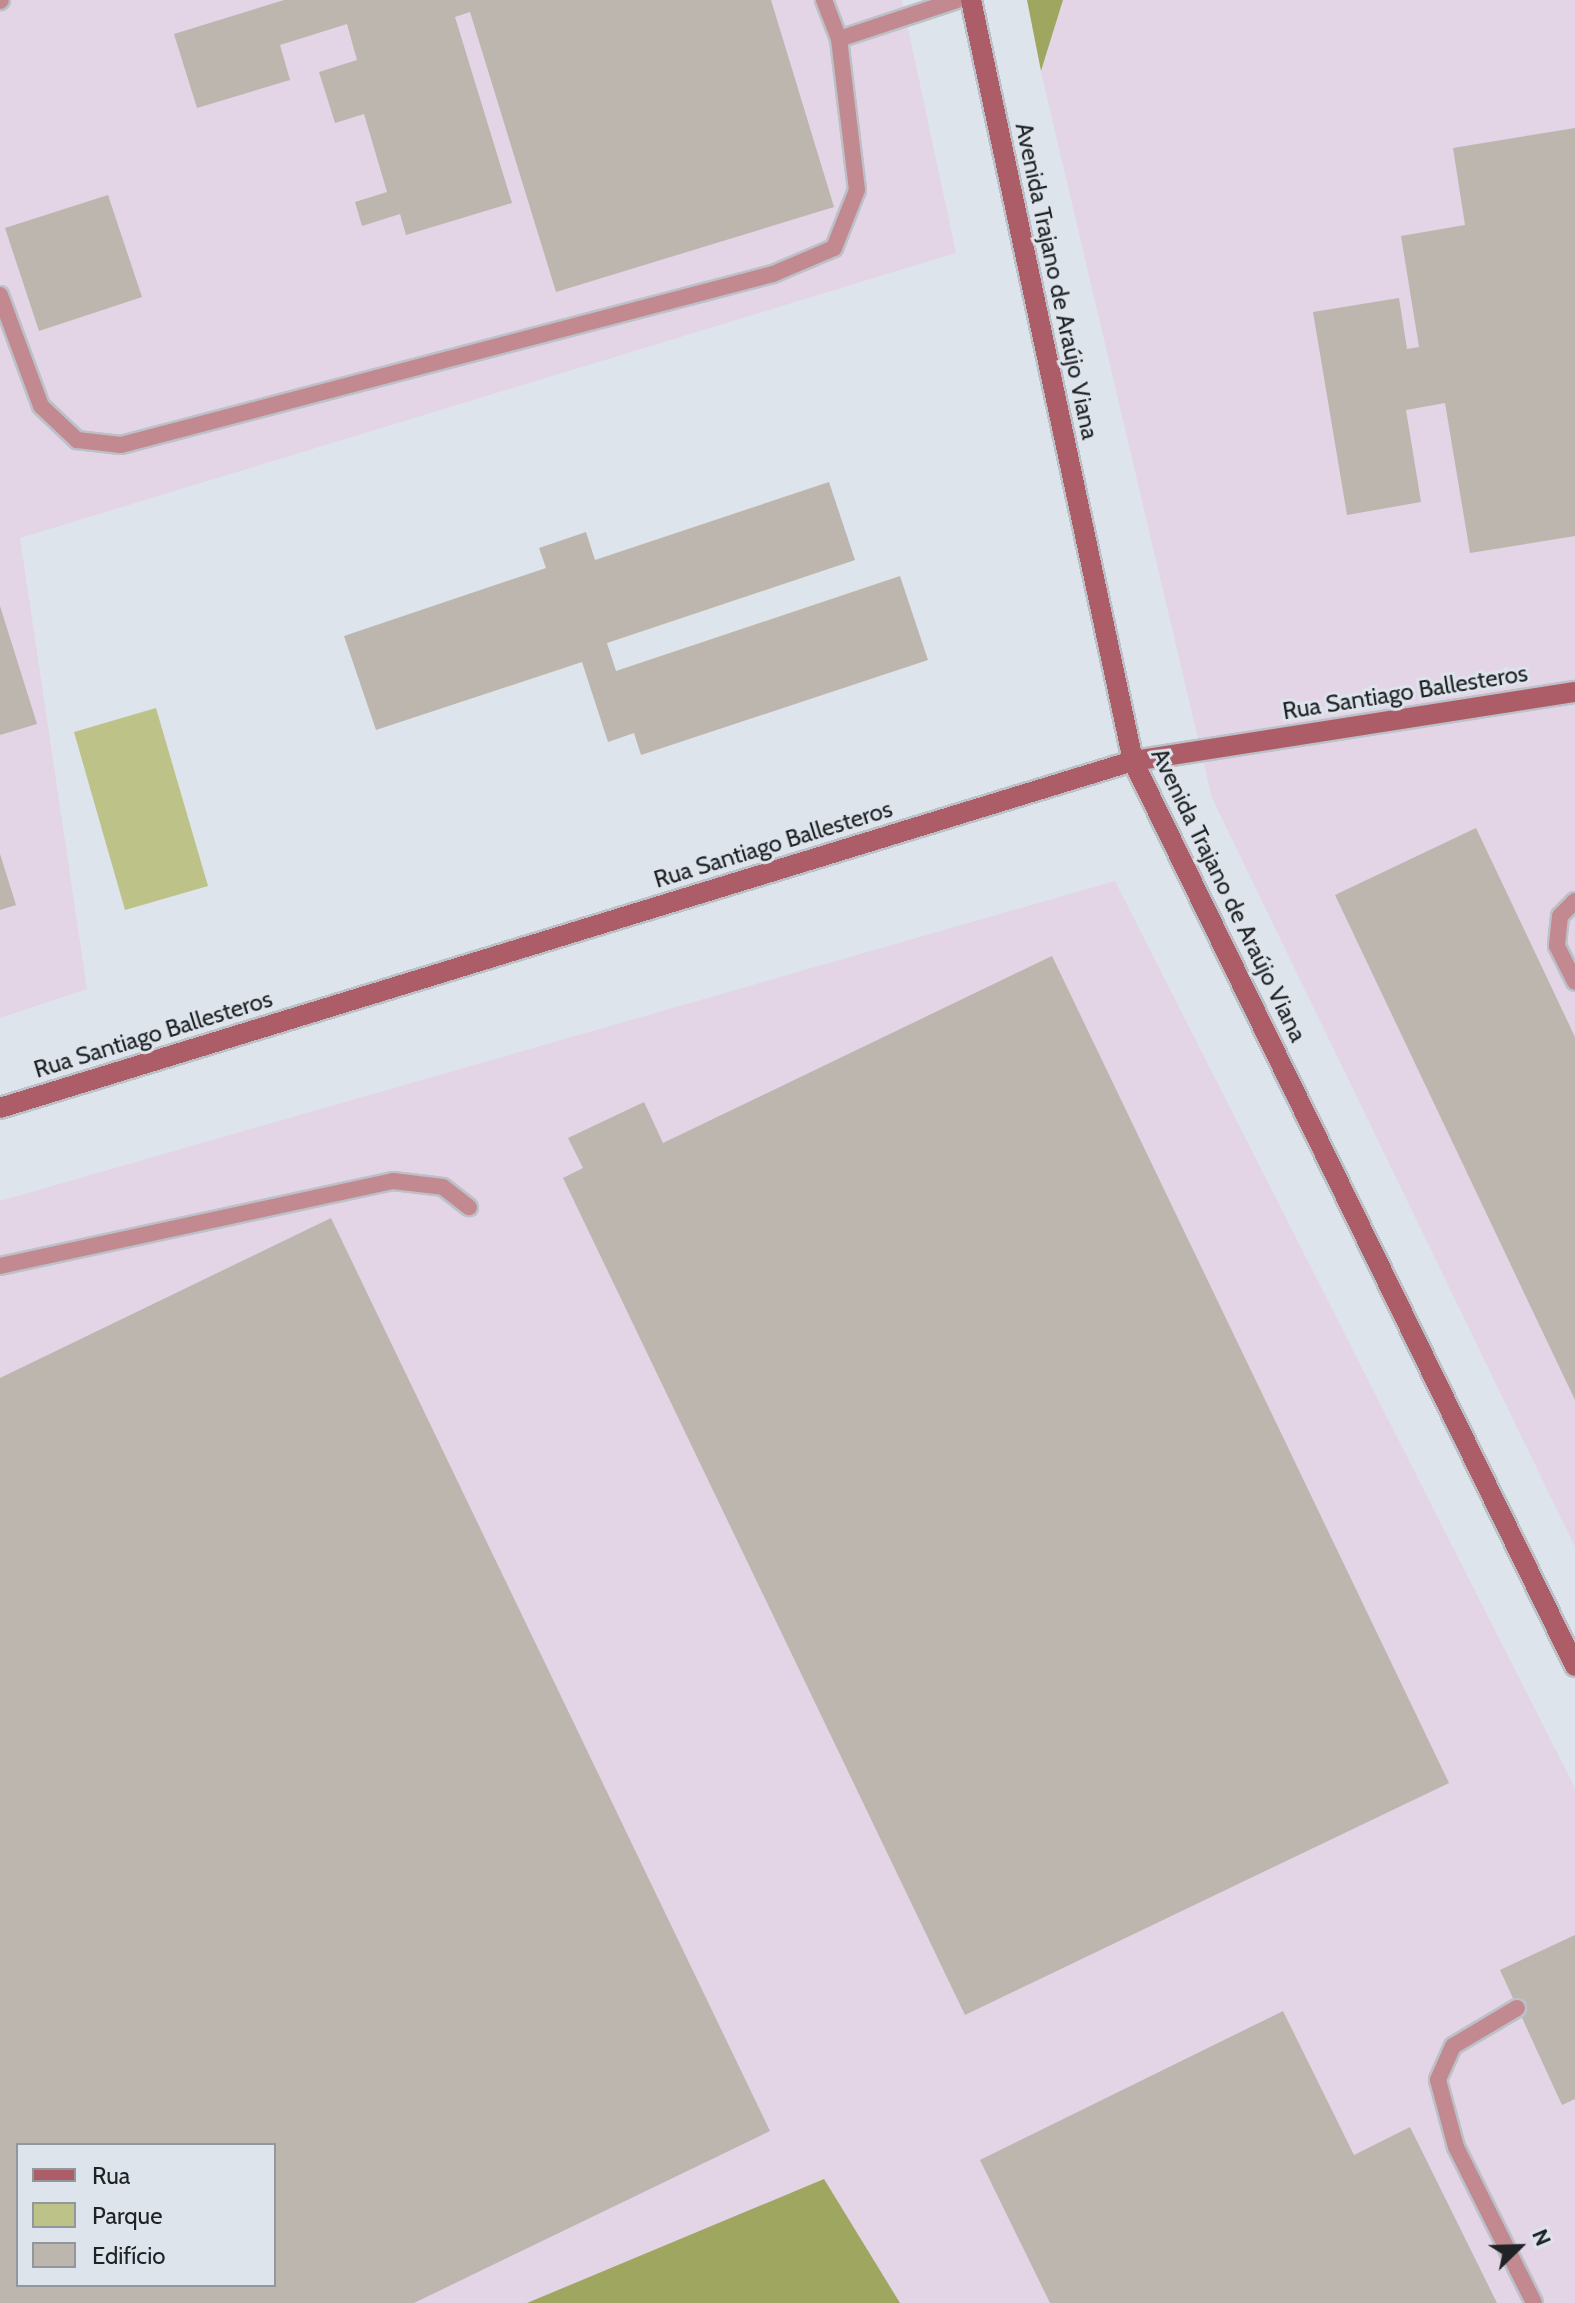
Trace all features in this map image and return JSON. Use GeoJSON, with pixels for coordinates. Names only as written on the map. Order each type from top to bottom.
{"type":"FeatureCollection","features":[{"type":"Feature","properties":{"kind":"street","name":"Avenida Trajano de Araújo Viana"},"geometry":{"type":"LineString","coordinates":[[971,0],[1133,761],[1575,1666]]}},
{"type":"Feature","properties":{"kind":"street","name":"Rua Santiago Ballesteros"},"geometry":{"type":"LineString","coordinates":[[0,1108],[1133,761],[1575,692]]}},
{"type":"Feature","properties":{"kind":"lane"},"geometry":{"type":"LineString","coordinates":[[0,295],[41,406],[77,440],[121,445],[773,274],[834,248],[857,190],[839,39],[824,0]]}},
{"type":"Feature","properties":{"kind":"lane"},"geometry":{"type":"LineString","coordinates":[[839,39],[957,0]]}},
{"type":"Feature","properties":{"kind":"lane"},"geometry":{"type":"LineString","coordinates":[[1575,901],[1560,916],[1557,946],[1575,982]]}},
{"type":"Feature","properties":{"kind":"lane"},"geometry":{"type":"LineString","coordinates":[[0,1266],[393,1181],[443,1187],[469,1207]]}},
{"type":"Feature","properties":{"kind":"lane"},"geometry":{"type":"LineString","coordinates":[[1517,2008],[1453,2046],[1438,2080],[1456,2147],[1534,2303]]}},
{"type":"Feature","properties":{"kind":"shaded area"},"geometry":{"type":"Polygon","coordinates":[[[0,0],[902,0],[956,253],[20,538],[87,989],[0,1018],[0,0]]]}},
{"type":"Feature","properties":{"kind":"shaded area"},"geometry":{"type":"Polygon","coordinates":[[[1063,0],[1575,0],[1575,1547],[1212,798],[1041,72],[1063,0]]]}},
{"type":"Feature","properties":{"kind":"shaded area"},"geometry":{"type":"Polygon","coordinates":[[[1115,881],[1575,1788],[1575,2303],[0,2303],[0,1201],[1115,881]]]}},
{"type":"Feature","properties":{"kind":"green space"},"geometry":{"type":"Polygon","coordinates":[[[1027,0],[1063,0],[1041,71],[1027,0]]]}},
{"type":"Feature","properties":{"kind":"green space"},"geometry":{"type":"Polygon","coordinates":[[[156,708],[208,886],[125,910],[74,732],[156,708]]]}},
{"type":"Feature","properties":{"kind":"green space"},"geometry":{"type":"Polygon","coordinates":[[[824,2179],[900,2303],[527,2303],[824,2179]]]}},
{"type":"Feature","properties":{"kind":"building"},"geometry":{"type":"Polygon","coordinates":[[[284,0],[771,0],[834,207],[556,292],[470,12],[455,17],[512,203],[406,235],[400,214],[362,226],[355,202],[387,192],[364,114],[335,123],[319,72],[357,60],[347,24],[280,45],[290,80],[197,108],[174,34],[284,0]]]}},
{"type":"Feature","properties":{"kind":"building"},"geometry":{"type":"Polygon","coordinates":[[[1575,128],[1575,536],[1470,553],[1445,403],[1406,410],[1421,502],[1347,515],[1313,312],[1399,298],[1407,349],[1419,347],[1401,236],[1465,225],[1453,148],[1575,128]]]}},
{"type":"Feature","properties":{"kind":"building"},"geometry":{"type":"Polygon","coordinates":[[[108,195],[142,297],[39,331],[5,228],[108,195]]]}},
{"type":"Feature","properties":{"kind":"building"},"geometry":{"type":"Polygon","coordinates":[[[829,482],[855,560],[607,643],[616,671],[900,576],[928,660],[641,755],[634,733],[608,742],[582,662],[376,730],[344,636],[546,568],[539,548],[586,532],[595,560],[829,482]]]}},
{"type":"Feature","properties":{"kind":"building"},"geometry":{"type":"Polygon","coordinates":[[[0,606],[37,724],[0,735],[0,606]]]}},
{"type":"Feature","properties":{"kind":"building"},"geometry":{"type":"Polygon","coordinates":[[[1476,828],[1575,1037],[1575,1400],[1335,895],[1476,828]]]}},
{"type":"Feature","properties":{"kind":"building"},"geometry":{"type":"Polygon","coordinates":[[[0,854],[16,905],[0,910],[0,854]]]}},
{"type":"Feature","properties":{"kind":"building"},"geometry":{"type":"Polygon","coordinates":[[[1052,956],[1449,1783],[965,2015],[563,1178],[583,1168],[568,1138],[644,1102],[663,1143],[1052,956]]]}},
{"type":"Feature","properties":{"kind":"building"},"geometry":{"type":"Polygon","coordinates":[[[331,1218],[770,2131],[414,2303],[0,2303],[0,1378],[331,1218]]]}},
{"type":"Feature","properties":{"kind":"building"},"geometry":{"type":"Polygon","coordinates":[[[1575,1935],[1575,2099],[1562,2105],[1500,1970],[1575,1935]]]}},
{"type":"Feature","properties":{"kind":"building"},"geometry":{"type":"Polygon","coordinates":[[[1283,2011],[1354,2155],[1410,2127],[1497,2303],[1050,2303],[980,2160],[1283,2011]]]}}]}
